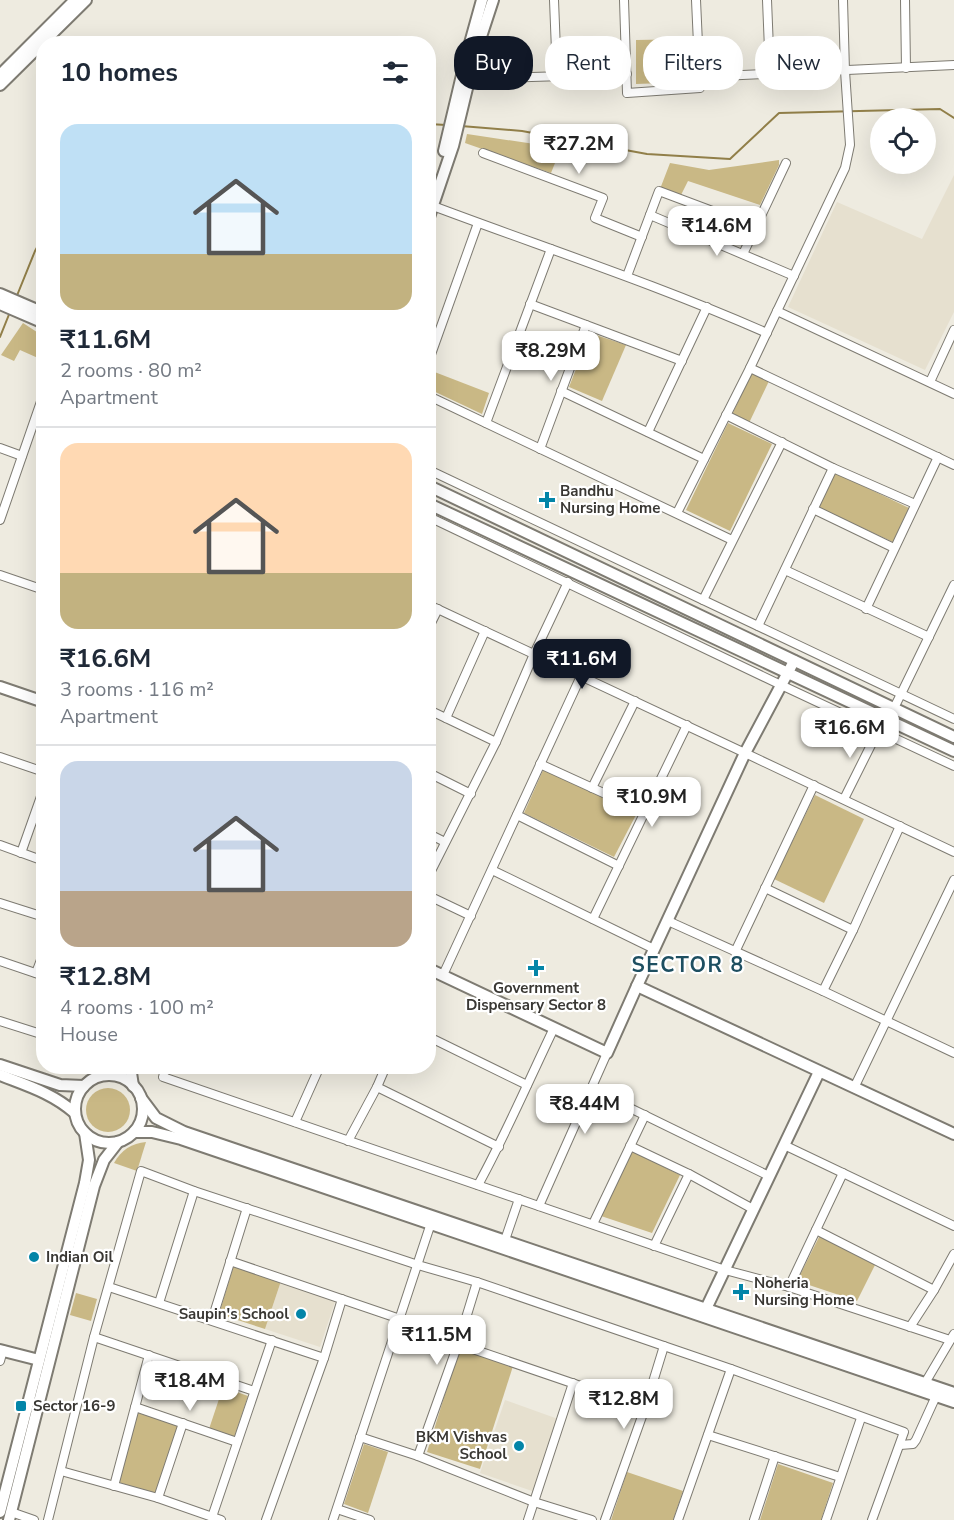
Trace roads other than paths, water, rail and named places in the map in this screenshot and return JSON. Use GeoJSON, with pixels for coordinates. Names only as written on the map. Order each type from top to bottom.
{"type":"FeatureCollection","features":[{"type":"Feature","properties":{"kind":"street"},"geometry":{"type":"LineString","coordinates":[[39,36],[75,0]]}},
{"type":"Feature","properties":{"kind":"street"},"geometry":{"type":"LineString","coordinates":[[50,36],[86,0]]}},
{"type":"Feature","properties":{"kind":"street"},"geometry":{"type":"LineString","coordinates":[[436,182],[445,147],[452,133],[467,54],[482,0]]}},
{"type":"Feature","properties":{"kind":"street"},"geometry":{"type":"LineString","coordinates":[[481,36],[493,0]]}},
{"type":"Feature","properties":{"kind":"street"},"geometry":{"type":"LineString","coordinates":[[554,0],[555,36]]}},
{"type":"Feature","properties":{"kind":"street"},"geometry":{"type":"LineString","coordinates":[[624,0],[625,36]]}},
{"type":"Feature","properties":{"kind":"street"},"geometry":{"type":"LineString","coordinates":[[696,0],[697,36]]}},
{"type":"Feature","properties":{"kind":"street"},"geometry":{"type":"LineString","coordinates":[[767,0],[768,36]]}},
{"type":"Feature","properties":{"kind":"street"},"geometry":{"type":"LineString","coordinates":[[676,513],[750,368],[845,168],[850,145],[843,0]]}},
{"type":"Feature","properties":{"kind":"street"},"geometry":{"type":"LineString","coordinates":[[905,0],[906,68]]}},
{"type":"Feature","properties":{"kind":"street"},"geometry":{"type":"LineString","coordinates":[[0,75],[36,39]]}},
{"type":"Feature","properties":{"kind":"street"},"geometry":{"type":"LineString","coordinates":[[0,85],[36,49]]}},
{"type":"Feature","properties":{"kind":"street"},"geometry":{"type":"LineString","coordinates":[[842,71],[954,65]]}},
{"type":"Feature","properties":{"kind":"street"},"geometry":{"type":"LineString","coordinates":[[457,112],[464,90]]}},
{"type":"Feature","properties":{"kind":"street"},"geometry":{"type":"LineString","coordinates":[[627,90],[627,93],[671,90]]}},
{"type":"Feature","properties":{"kind":"street"},"geometry":{"type":"LineString","coordinates":[[483,153],[603,198],[595,218],[642,237]]}},
{"type":"Feature","properties":{"kind":"street"},"geometry":{"type":"LineString","coordinates":[[743,254],[786,163]]}},
{"type":"Feature","properties":{"kind":"street"},"geometry":{"type":"LineString","coordinates":[[627,276],[659,191],[755,227]]}},
{"type":"Feature","properties":{"kind":"street"},"geometry":{"type":"LineString","coordinates":[[436,203],[478,223],[627,276],[767,333]]}},
{"type":"Feature","properties":{"kind":"street"},"geometry":{"type":"LineString","coordinates":[[650,215],[794,276]]}},
{"type":"Feature","properties":{"kind":"street"},"geometry":{"type":"LineString","coordinates":[[436,340],[478,223]]}},
{"type":"Feature","properties":{"kind":"street"},"geometry":{"type":"LineString","coordinates":[[486,423],[551,249]]}},
{"type":"Feature","properties":{"kind":"street"},"geometry":{"type":"LineString","coordinates":[[0,294],[36,318]]}},
{"type":"Feature","properties":{"kind":"street"},"geometry":{"type":"LineString","coordinates":[[0,304],[36,312]]}},
{"type":"Feature","properties":{"kind":"street"},"geometry":{"type":"LineString","coordinates":[[530,304],[682,361]]}},
{"type":"Feature","properties":{"kind":"street"},"geometry":{"type":"LineString","coordinates":[[648,432],[707,307]]}},
{"type":"Feature","properties":{"kind":"street"},"geometry":{"type":"LineString","coordinates":[[777,311],[954,394]]}},
{"type":"Feature","properties":{"kind":"street"},"geometry":{"type":"LineString","coordinates":[[540,448],[586,325]]}},
{"type":"Feature","properties":{"kind":"street"},"geometry":{"type":"LineString","coordinates":[[930,382],[954,331]]}},
{"type":"Feature","properties":{"kind":"street"},"geometry":{"type":"LineString","coordinates":[[750,368],[954,465]]}},
{"type":"Feature","properties":{"kind":"street"},"geometry":{"type":"LineString","coordinates":[[561,391],[704,459]]}},
{"type":"Feature","properties":{"kind":"street"},"geometry":{"type":"LineString","coordinates":[[436,399],[732,540]]}},
{"type":"Feature","properties":{"kind":"street"},"geometry":{"type":"LineString","coordinates":[[726,415],[832,468],[915,504]]}},
{"type":"Feature","properties":{"kind":"street"},"geometry":{"type":"LineString","coordinates":[[0,520],[35,418]]}},
{"type":"Feature","properties":{"kind":"street"},"geometry":{"type":"LineString","coordinates":[[703,600],[782,442]]}},
{"type":"Feature","properties":{"kind":"street"},"geometry":{"type":"LineString","coordinates":[[0,448],[22,456]]}},
{"type":"Feature","properties":{"kind":"street"},"geometry":{"type":"LineString","coordinates":[[866,609],[938,457]]}},
{"type":"Feature","properties":{"kind":"street"},"geometry":{"type":"LineString","coordinates":[[758,626],[832,468]]}},
{"type":"Feature","properties":{"kind":"street"},"geometry":{"type":"LineString","coordinates":[[436,473],[952,718]]}},
{"type":"Feature","properties":{"kind":"street"},"geometry":{"type":"LineString","coordinates":[[436,489],[954,737]]}},
{"type":"Feature","properties":{"kind":"street"},"geometry":{"type":"LineString","coordinates":[[436,507],[954,751]]}},
{"type":"Feature","properties":{"kind":"street"},"geometry":{"type":"LineString","coordinates":[[813,509],[894,548]]}},
{"type":"Feature","properties":{"kind":"street"},"geometry":{"type":"LineString","coordinates":[[436,520],[954,766]]}},
{"type":"Feature","properties":{"kind":"street"},"geometry":{"type":"LineString","coordinates":[[785,570],[929,638]]}},
{"type":"Feature","properties":{"kind":"street"},"geometry":{"type":"LineString","coordinates":[[0,575],[36,587]]}},
{"type":"Feature","properties":{"kind":"street"},"geometry":{"type":"LineString","coordinates":[[436,861],[496,742],[568,582]]}},
{"type":"Feature","properties":{"kind":"street"},"geometry":{"type":"LineString","coordinates":[[888,720],[954,585]]}},
{"type":"Feature","properties":{"kind":"street"},"geometry":{"type":"LineString","coordinates":[[436,613],[438,609],[954,852]]}},
{"type":"Feature","properties":{"kind":"street"},"geometry":{"type":"LineString","coordinates":[[446,718],[485,631]]}},
{"type":"Feature","properties":{"kind":"street"},"geometry":{"type":"LineString","coordinates":[[539,1206],[637,986],[745,753],[794,661]]}},
{"type":"Feature","properties":{"kind":"street"},"geometry":{"type":"LineString","coordinates":[[443,975],[581,676]]}},
{"type":"Feature","properties":{"kind":"street"},"geometry":{"type":"LineString","coordinates":[[0,687],[36,699]]}},
{"type":"Feature","properties":{"kind":"street"},"geometry":{"type":"LineString","coordinates":[[592,788],[634,701]]}},
{"type":"Feature","properties":{"kind":"street"},"geometry":{"type":"LineString","coordinates":[[436,713],[496,742]]}},
{"type":"Feature","properties":{"kind":"street"},"geometry":{"type":"LineString","coordinates":[[936,729],[952,718]]}},
{"type":"Feature","properties":{"kind":"street"},"geometry":{"type":"LineString","coordinates":[[593,919],[687,725]]}},
{"type":"Feature","properties":{"kind":"street"},"geometry":{"type":"LineString","coordinates":[[844,799],[878,730]]}},
{"type":"Feature","properties":{"kind":"street"},"geometry":{"type":"LineString","coordinates":[[0,757],[36,769]]}},
{"type":"Feature","properties":{"kind":"street"},"geometry":{"type":"LineString","coordinates":[[540,764],[645,812]]}},
{"type":"Feature","properties":{"kind":"street"},"geometry":{"type":"LineString","coordinates":[[436,776],[471,794]]}},
{"type":"Feature","properties":{"kind":"street"},"geometry":{"type":"LineString","coordinates":[[735,952],[814,785]]}},
{"type":"Feature","properties":{"kind":"street"},"geometry":{"type":"LineString","coordinates":[[21,853],[36,811]]}},
{"type":"Feature","properties":{"kind":"street"},"geometry":{"type":"LineString","coordinates":[[517,815],[619,866]]}},
{"type":"Feature","properties":{"kind":"street"},"geometry":{"type":"LineString","coordinates":[[823,991],[900,826]]}},
{"type":"Feature","properties":{"kind":"street"},"geometry":{"type":"LineString","coordinates":[[436,838],[445,842]]}},
{"type":"Feature","properties":{"kind":"street"},"geometry":{"type":"LineString","coordinates":[[0,845],[36,858]]}},
{"type":"Feature","properties":{"kind":"street"},"geometry":{"type":"LineString","coordinates":[[492,870],[654,949]]}},
{"type":"Feature","properties":{"kind":"street"},"geometry":{"type":"LineString","coordinates":[[854,1088],[954,880]]}},
{"type":"Feature","properties":{"kind":"street"},"geometry":{"type":"LineString","coordinates":[[765,888],[853,930]]}},
{"type":"Feature","properties":{"kind":"street"},"geometry":{"type":"LineString","coordinates":[[436,899],[471,916]]}},
{"type":"Feature","properties":{"kind":"street"},"geometry":{"type":"LineString","coordinates":[[0,903],[36,914]]}},
{"type":"Feature","properties":{"kind":"street"},"geometry":{"type":"LineString","coordinates":[[668,921],[953,1051]]}},
{"type":"Feature","properties":{"kind":"street"},"geometry":{"type":"LineString","coordinates":[[0,962],[36,974]]}},
{"type":"Feature","properties":{"kind":"street"},"geometry":{"type":"LineString","coordinates":[[436,972],[607,1053]]}},
{"type":"Feature","properties":{"kind":"street"},"geometry":{"type":"LineString","coordinates":[[637,986],[954,1134]]}},
{"type":"Feature","properties":{"kind":"street"},"geometry":{"type":"LineString","coordinates":[[0,1022],[36,1033]]}},
{"type":"Feature","properties":{"kind":"street"},"geometry":{"type":"LineString","coordinates":[[478,1185],[499,1147],[554,1028]]}},
{"type":"Feature","properties":{"kind":"street"},"geometry":{"type":"LineString","coordinates":[[436,1040],[526,1085]]}},
{"type":"Feature","properties":{"kind":"street"},"geometry":{"type":"LineString","coordinates":[[0,1065],[60,1085],[84,1086]]}},
{"type":"Feature","properties":{"kind":"street"},"geometry":{"type":"LineString","coordinates":[[704,1312],[819,1072]]}},
{"type":"Feature","properties":{"kind":"street"},"geometry":{"type":"LineString","coordinates":[[104,1074],[84,1086],[76,1099],[75,1113],[79,1125],[85,1133],[97,1141],[118,1142],[134,1132],[140,1123],[142,1114],[141,1098]]}},
{"type":"Feature","properties":{"kind":"street"},"geometry":{"type":"LineString","coordinates":[[117,1074],[133,1086],[156,1118],[184,1132],[432,1220],[505,1240],[954,1402]]}},
{"type":"Feature","properties":{"kind":"street"},"geometry":{"type":"LineString","coordinates":[[131,1074],[133,1086]]}},
{"type":"Feature","properties":{"kind":"street"},"geometry":{"type":"LineString","coordinates":[[164,1074],[163,1077],[725,1270],[789,1287],[910,1327],[952,1337],[925,1383]]}},
{"type":"Feature","properties":{"kind":"street"},"geometry":{"type":"LineString","coordinates":[[295,1122],[317,1074]]}},
{"type":"Feature","properties":{"kind":"street"},"geometry":{"type":"LineString","coordinates":[[348,1141],[383,1074]]}},
{"type":"Feature","properties":{"kind":"street"},"geometry":{"type":"LineString","coordinates":[[0,1075],[51,1095],[75,1113]]}},
{"type":"Feature","properties":{"kind":"street"},"geometry":{"type":"LineString","coordinates":[[377,1087],[499,1147]]}},
{"type":"Feature","properties":{"kind":"street"},"geometry":{"type":"LineString","coordinates":[[591,1089],[770,1176]]}},
{"type":"Feature","properties":{"kind":"street"},"geometry":{"type":"LineString","coordinates":[[592,1224],[645,1115]]}},
{"type":"Feature","properties":{"kind":"street"},"geometry":{"type":"LineString","coordinates":[[134,1132],[152,1132],[181,1139],[954,1393]]}},
{"type":"Feature","properties":{"kind":"street"},"geometry":{"type":"LineString","coordinates":[[7,1515],[39,1360],[85,1183],[89,1160],[85,1133]]}},
{"type":"Feature","properties":{"kind":"street"},"geometry":{"type":"LineString","coordinates":[[7,1515],[94,1186],[104,1160],[118,1142]]}},
{"type":"Feature","properties":{"kind":"street"},"geometry":{"type":"LineString","coordinates":[[784,1145],[954,1226]]}},
{"type":"Feature","properties":{"kind":"street"},"geometry":{"type":"LineString","coordinates":[[630,1146],[689,1174],[753,1209]]}},
{"type":"Feature","properties":{"kind":"street"},"geometry":{"type":"LineString","coordinates":[[48,1520],[94,1337],[141,1171],[194,1191],[418,1265],[477,1282],[731,1369],[904,1432],[872,1520]]}},
{"type":"Feature","properties":{"kind":"street"},"geometry":{"type":"LineString","coordinates":[[789,1287],[843,1173]]}},
{"type":"Feature","properties":{"kind":"street"},"geometry":{"type":"LineString","coordinates":[[654,1246],[689,1174]]}},
{"type":"Feature","properties":{"kind":"street"},"geometry":{"type":"LineString","coordinates":[[159,1303],[194,1191]]}},
{"type":"Feature","properties":{"kind":"street"},"geometry":{"type":"LineString","coordinates":[[505,1240],[519,1199]]}},
{"type":"Feature","properties":{"kind":"street"},"geometry":{"type":"LineString","coordinates":[[212,1320],[247,1208]]}},
{"type":"Feature","properties":{"kind":"street"},"geometry":{"type":"LineString","coordinates":[[333,1520],[432,1220]]}},
{"type":"Feature","properties":{"kind":"street"},"geometry":{"type":"LineString","coordinates":[[816,1230],[934,1290]]}},
{"type":"Feature","properties":{"kind":"street"},"geometry":{"type":"LineString","coordinates":[[910,1327],[954,1254]]}},
{"type":"Feature","properties":{"kind":"street"},"geometry":{"type":"LineString","coordinates":[[230,1261],[400,1318]]}},
{"type":"Feature","properties":{"kind":"street"},"geometry":{"type":"LineString","coordinates":[[418,1456],[458,1344],[477,1282]]}},
{"type":"Feature","properties":{"kind":"street"},"geometry":{"type":"LineString","coordinates":[[108,1287],[324,1358]]}},
{"type":"Feature","properties":{"kind":"street"},"geometry":{"type":"LineString","coordinates":[[266,1520],[324,1358],[342,1299]]}},
{"type":"Feature","properties":{"kind":"street"},"geometry":{"type":"LineString","coordinates":[[94,1337],[254,1391]]}},
{"type":"Feature","properties":{"kind":"street"},"geometry":{"type":"LineString","coordinates":[[212,1517],[272,1340]]}},
{"type":"Feature","properties":{"kind":"street"},"geometry":{"type":"LineString","coordinates":[[458,1344],[645,1408]]}},
{"type":"Feature","properties":{"kind":"street"},"geometry":{"type":"LineString","coordinates":[[605,1520],[645,1408],[664,1346]]}},
{"type":"Feature","properties":{"kind":"street"},"geometry":{"type":"LineString","coordinates":[[1,1354],[39,1360]]}},
{"type":"Feature","properties":{"kind":"street"},"geometry":{"type":"LineString","coordinates":[[114,1486],[149,1355]]}},
{"type":"Feature","properties":{"kind":"street"},"geometry":{"type":"LineString","coordinates":[[678,1520],[731,1369]]}},
{"type":"Feature","properties":{"kind":"street"},"geometry":{"type":"LineString","coordinates":[[528,1520],[573,1383]]}},
{"type":"Feature","properties":{"kind":"street"},"geometry":{"type":"LineString","coordinates":[[900,1444],[913,1444],[916,1440],[936,1396]]}},
{"type":"Feature","properties":{"kind":"street"},"geometry":{"type":"LineString","coordinates":[[135,1407],[237,1442]]}},
{"type":"Feature","properties":{"kind":"street"},"geometry":{"type":"LineString","coordinates":[[826,1520],[861,1418]]}},
{"type":"Feature","properties":{"kind":"street"},"geometry":{"type":"LineString","coordinates":[[158,1498],[183,1423]]}},
{"type":"Feature","properties":{"kind":"street"},"geometry":{"type":"LineString","coordinates":[[708,1435],[840,1477]]}},
{"type":"Feature","properties":{"kind":"street"},"geometry":{"type":"LineString","coordinates":[[360,1437],[418,1456],[534,1502],[592,1520]]}},
{"type":"Feature","properties":{"kind":"street"},"geometry":{"type":"LineString","coordinates":[[754,1520],[775,1456]]}},
{"type":"Feature","properties":{"kind":"street"},"geometry":{"type":"LineString","coordinates":[[61,1471],[158,1498],[221,1520]]}},
{"type":"Feature","properties":{"kind":"street"},"geometry":{"type":"LineString","coordinates":[[337,1509],[370,1520]]}},
{"type":"Feature","properties":{"kind":"street"},"geometry":{"type":"LineString","coordinates":[[7,1515],[34,1520]]}},
{"type":"Feature","properties":{"kind":"waterway"},"geometry":{"type":"LineString","coordinates":[[461,126],[522,131],[647,154],[730,159],[779,113],[940,109],[954,118]]}},
{"type":"Feature","properties":{"kind":"waterway"},"geometry":{"type":"LineString","coordinates":[[436,124],[446,125]]}},
{"type":"Feature","properties":{"kind":"waterway"},"geometry":{"type":"LineString","coordinates":[[16,298],[36,249]]}},
{"type":"Feature","properties":{"kind":"waterway"},"geometry":{"type":"LineString","coordinates":[[0,337],[10,312]]}},
{"type":"Feature","properties":{"kind":"place","name":"Bandhu Nursing Home"},"geometry":{"type":"Point","coordinates":[547,500]}},
{"type":"Feature","properties":{"kind":"place","name":"Government Dispensary Sector 8"},"geometry":{"type":"Point","coordinates":[536,968]}},
{"type":"Feature","properties":{"kind":"place","name":"Indian Oil"},"geometry":{"type":"Point","coordinates":[34,1257]}},
{"type":"Feature","properties":{"kind":"place","name":"Noheria Nursing Home"},"geometry":{"type":"Point","coordinates":[741,1292]}},
{"type":"Feature","properties":{"kind":"place","name":"Saupin's School"},"geometry":{"type":"Point","coordinates":[301,1314]}},
{"type":"Feature","properties":{"kind":"place","name":"Sector 16-9"},"geometry":{"type":"Point","coordinates":[21,1406]}},
{"type":"Feature","properties":{"kind":"place","name":"BKM Vishvas School"},"geometry":{"type":"Point","coordinates":[519,1446]}},
{"type":"Feature","properties":{"kind":"district","name":"SECTOR 8"},"geometry":{"type":"Point","coordinates":[688,965]}}]}
